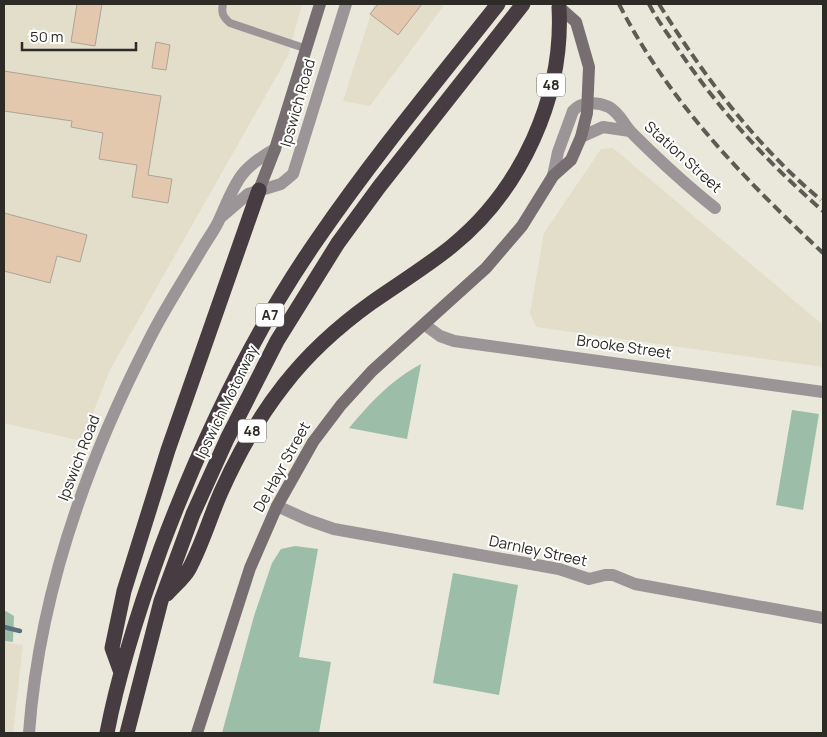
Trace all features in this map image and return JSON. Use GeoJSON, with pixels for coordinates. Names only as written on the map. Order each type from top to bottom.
{"type":"FeatureCollection","features":[{"type":"Feature","properties":{"kind":"highway","name":"Ipswich Motorway"},"geometry":{"type":"LineString","coordinates":[[108,731],[120,670],[148,585],[186,482],[221,404],[248,353],[284,291],[353,188],[498,4]]}},
{"type":"Feature","properties":{"kind":"highway","name":"48"},"geometry":{"type":"LineString","coordinates":[[160,601],[188,570],[243,448],[271,403],[297,370],[354,316],[451,247],[468,232],[503,193],[524,158],[545,108],[558,48],[558,5]]}},
{"type":"Feature","properties":{"kind":"highway","name":"Ipswich Motorway"},"geometry":{"type":"LineString","coordinates":[[128,732],[160,601],[193,514],[227,439],[277,341],[310,286],[379,187],[519,8]]}},
{"type":"Feature","properties":{"kind":"highway"},"geometry":{"type":"LineString","coordinates":[[120,670],[112,648],[124,591],[176,426],[259,190]]}},
{"type":"Feature","properties":{"kind":"street","name":"Ipswich Road"},"geometry":{"type":"LineString","coordinates":[[259,190],[275,149],[320,4]]}},
{"type":"Feature","properties":{"kind":"street","name":"Ipswich Road"},"geometry":{"type":"LineString","coordinates":[[220,218],[243,198],[259,190],[281,184],[293,174],[346,4]]}},
{"type":"Feature","properties":{"kind":"street","name":"De Hayr Street"},"geometry":{"type":"LineString","coordinates":[[197,733],[238,602],[277,506],[302,460],[327,422],[372,371],[466,288],[505,246],[535,207],[553,176],[571,160],[581,137],[588,103],[589,77],[585,48],[576,22],[558,5]]}},
{"type":"Feature","properties":{"kind":"street","name":"De Hayr Street"},"geometry":{"type":"LineString","coordinates":[[553,176],[558,152],[573,111],[577,107],[588,103]]}},
{"type":"Feature","properties":{"kind":"street","name":"Station Street"},"geometry":{"type":"LineString","coordinates":[[588,103],[602,105],[612,110],[630,131],[694,192],[715,208]]}},
{"type":"Feature","properties":{"kind":"street","name":"Station Street"},"geometry":{"type":"LineString","coordinates":[[581,137],[603,127],[630,131]]}},
{"type":"Feature","properties":{"kind":"street","name":"Ipswich Road"},"geometry":{"type":"LineString","coordinates":[[29,733],[43,634],[51,596],[85,485],[120,398],[149,340],[220,218],[226,201],[243,173],[258,158],[275,149]]}},
{"type":"Feature","properties":{"kind":"street","name":"Brooke Street"},"geometry":{"type":"LineString","coordinates":[[425,325],[440,336],[454,340],[823,392]]}},
{"type":"Feature","properties":{"kind":"street","name":"Darnley Street"},"geometry":{"type":"LineString","coordinates":[[277,506],[334,529],[560,570],[585,578],[613,575],[635,584],[823,618]]}},
{"type":"Feature","properties":{"kind":"lane"},"geometry":{"type":"LineString","coordinates":[[223,4],[221,11],[224,18],[230,22],[307,48]]}},
{"type":"Feature","properties":{"kind":"shaded area"},"geometry":{"type":"Polygon","coordinates":[[[4,4],[302,4],[288,56],[110,370],[82,441],[4,423],[4,4]]]}},
{"type":"Feature","properties":{"kind":"shaded area"},"geometry":{"type":"Polygon","coordinates":[[[374,4],[445,4],[370,106],[343,101],[374,4]]]}},
{"type":"Feature","properties":{"kind":"shaded area"},"geometry":{"type":"Polygon","coordinates":[[[613,148],[823,325],[823,367],[536,327],[530,313],[544,233],[601,149],[613,148]]]}},
{"type":"Feature","properties":{"kind":"shaded area"},"geometry":{"type":"Polygon","coordinates":[[[4,642],[23,645],[13,733],[4,733],[4,642]]]}},
{"type":"Feature","properties":{"kind":"green space"},"geometry":{"type":"Polygon","coordinates":[[[421,364],[407,439],[349,428],[382,393],[421,364]]]}},
{"type":"Feature","properties":{"kind":"green space"},"geometry":{"type":"Polygon","coordinates":[[[792,410],[819,414],[803,510],[776,505],[792,410]]]}},
{"type":"Feature","properties":{"kind":"green space"},"geometry":{"type":"Polygon","coordinates":[[[295,546],[318,549],[299,657],[331,662],[319,733],[222,733],[254,616],[272,563],[281,549],[295,546]]]}},
{"type":"Feature","properties":{"kind":"green space"},"geometry":{"type":"Polygon","coordinates":[[[453,573],[518,585],[499,695],[433,683],[453,573]]]}},
{"type":"Feature","properties":{"kind":"green space"},"geometry":{"type":"Polygon","coordinates":[[[4,610],[14,616],[13,642],[4,641],[4,610]]]}},
{"type":"Feature","properties":{"kind":"building"},"geometry":{"type":"Polygon","coordinates":[[[77,4],[102,4],[95,46],[71,42],[77,4]]]}},
{"type":"Feature","properties":{"kind":"building"},"geometry":{"type":"Polygon","coordinates":[[[378,4],[422,4],[398,35],[370,14],[378,4]]]}},
{"type":"Feature","properties":{"kind":"building"},"geometry":{"type":"Polygon","coordinates":[[[156,42],[170,45],[166,70],[152,68],[156,42]]]}},
{"type":"Feature","properties":{"kind":"building"},"geometry":{"type":"Polygon","coordinates":[[[4,71],[161,96],[148,175],[172,179],[168,203],[132,197],[137,165],[99,159],[103,133],[71,127],[72,121],[4,111],[4,71]]]}},
{"type":"Feature","properties":{"kind":"building"},"geometry":{"type":"Polygon","coordinates":[[[4,213],[87,235],[80,262],[57,256],[50,283],[4,271],[4,213]]]}},
{"type":"Feature","properties":{"kind":"waterway"},"geometry":{"type":"LineString","coordinates":[[4,627],[20,631]]}},
{"type":"Feature","properties":{"kind":"railway"},"geometry":{"type":"LineString","coordinates":[[619,4],[660,73],[684,106],[765,197],[823,253]]}},
{"type":"Feature","properties":{"kind":"railway"},"geometry":{"type":"LineString","coordinates":[[649,4],[694,72],[727,114],[764,155],[823,211]]}},
{"type":"Feature","properties":{"kind":"railway"},"geometry":{"type":"LineString","coordinates":[[659,4],[712,83],[732,108],[774,157],[821,200]]}}]}
